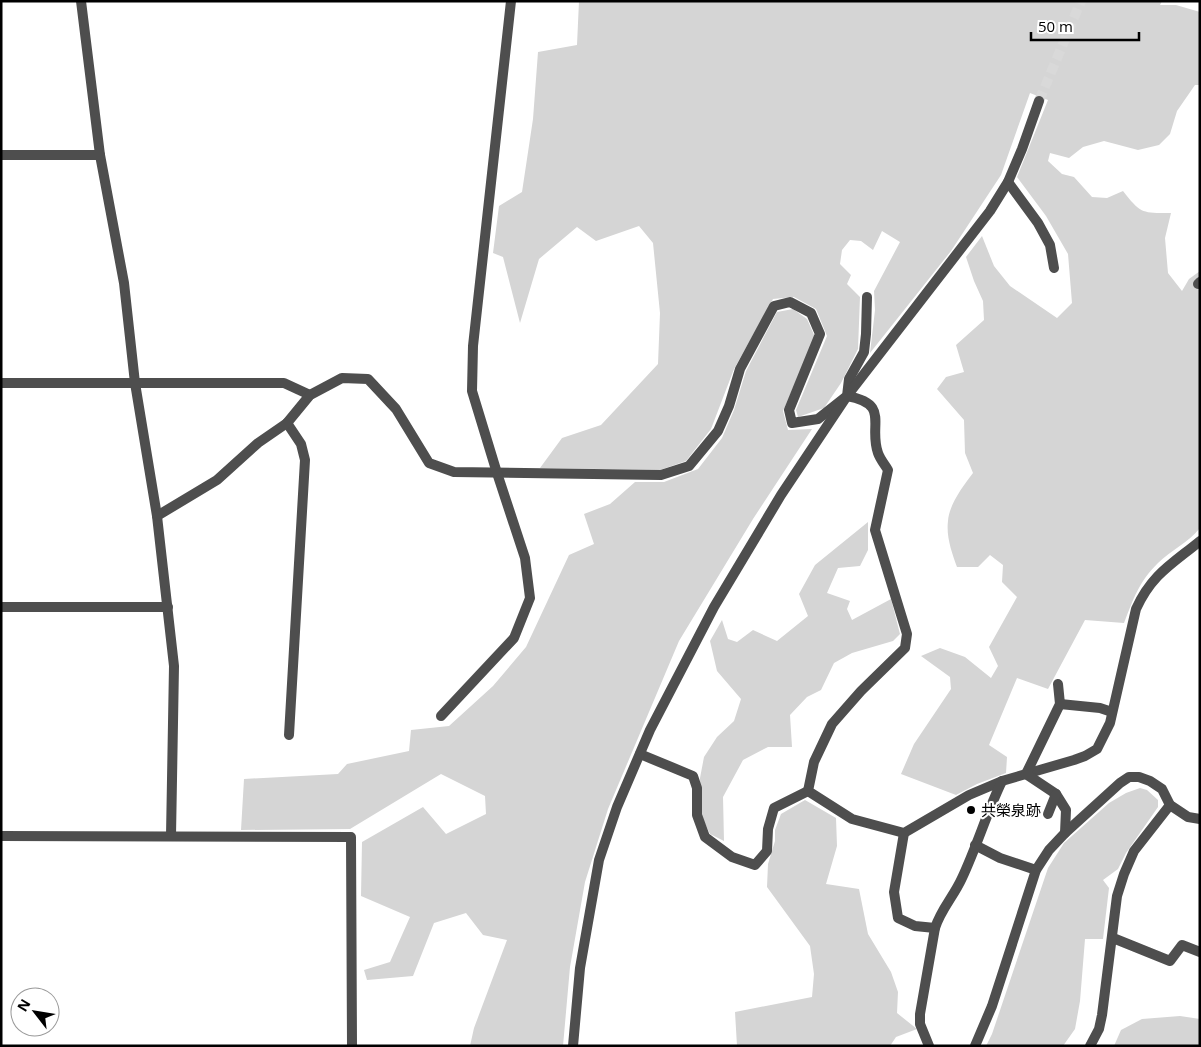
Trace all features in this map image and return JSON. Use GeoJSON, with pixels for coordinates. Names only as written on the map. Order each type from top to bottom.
{"type":"FeatureCollection","features":[{"type":"Feature","properties":{"kind":"street"},"geometry":{"type":"LineString","coordinates":[[81,1],[100,155],[124,283],[135,383],[157,516],[168,607],[174,666],[171,836]]}},
{"type":"Feature","properties":{"kind":"street"},"geometry":{"type":"LineString","coordinates":[[440,716],[514,638],[530,598],[525,558],[472,390],[473,346],[511,1]]}},
{"type":"Feature","properties":{"kind":"street"},"geometry":{"type":"LineString","coordinates":[[573,1046],[580,968],[599,860],[617,807],[650,730],[714,606],[781,495],[847,396],[990,211],[1008,182],[1040,101]]}},
{"type":"Feature","properties":{"kind":"street"},"geometry":{"type":"LineString","coordinates":[[1,155],[100,155]]}},
{"type":"Feature","properties":{"kind":"street"},"geometry":{"type":"LineString","coordinates":[[1008,182],[1038,222],[1050,245],[1054,268]]}},
{"type":"Feature","properties":{"kind":"street"},"geometry":{"type":"LineString","coordinates":[[157,516],[217,480],[258,443],[286,423],[310,395],[342,378],[368,378],[396,409],[429,463],[454,472],[661,474],[689,466],[718,431],[729,406],[740,369],[774,306],[790,302],[811,312],[820,334],[790,410],[792,423],[818,419],[847,396],[849,379],[864,352],[868,297]]}},
{"type":"Feature","properties":{"kind":"street"},"geometry":{"type":"LineString","coordinates":[[1,383],[284,383],[310,395]]}},
{"type":"Feature","properties":{"kind":"street"},"geometry":{"type":"LineString","coordinates":[[808,791],[814,762],[832,724],[861,691],[905,648],[907,634],[875,530],[888,470],[878,454],[876,440],[877,419],[871,405],[859,398],[847,396]]}},
{"type":"Feature","properties":{"kind":"street"},"geometry":{"type":"LineString","coordinates":[[286,423],[301,444],[305,460],[289,735]]}},
{"type":"Feature","properties":{"kind":"street"},"geometry":{"type":"LineString","coordinates":[[808,791],[852,819],[904,833],[970,794],[1002,781],[1074,760],[1097,749],[1110,723],[1136,609],[1142,595],[1164,568],[1200,541]]}},
{"type":"Feature","properties":{"kind":"street"},"geometry":{"type":"LineString","coordinates":[[1,607],[168,607]]}},
{"type":"Feature","properties":{"kind":"street"},"geometry":{"type":"LineString","coordinates":[[1026,774],[1060,704],[1058,684]]}},
{"type":"Feature","properties":{"kind":"street"},"geometry":{"type":"LineString","coordinates":[[1060,704],[1100,708],[1112,712]]}},
{"type":"Feature","properties":{"kind":"street"},"geometry":{"type":"LineString","coordinates":[[640,754],[693,776],[697,788],[697,815],[705,837],[732,856],[755,865],[767,851],[768,828],[774,808],[808,791]]}},
{"type":"Feature","properties":{"kind":"street"},"geometry":{"type":"LineString","coordinates":[[1026,774],[1056,794],[1066,810],[1065,833]]}},
{"type":"Feature","properties":{"kind":"street"},"geometry":{"type":"LineString","coordinates":[[976,1046],[992,1006],[1036,870],[1049,850],[1065,833],[1129,777],[1139,777],[1150,781],[1162,789],[1170,805],[1188,817],[1200,819]]}},
{"type":"Feature","properties":{"kind":"street"},"geometry":{"type":"LineString","coordinates":[[929,1046],[920,1024],[920,1014],[938,917],[962,879],[1002,781]]}},
{"type":"Feature","properties":{"kind":"street"},"geometry":{"type":"LineString","coordinates":[[1048,814],[1056,794]]}},
{"type":"Feature","properties":{"kind":"street"},"geometry":{"type":"LineString","coordinates":[[1090,1046],[1099,1029],[1102,1015],[1117,896],[1124,874],[1134,851],[1170,805]]}},
{"type":"Feature","properties":{"kind":"street"},"geometry":{"type":"LineString","coordinates":[[904,833],[894,892],[898,918],[915,926],[935,928]]}},
{"type":"Feature","properties":{"kind":"street"},"geometry":{"type":"LineString","coordinates":[[1,836],[351,837],[352,1046]]}},
{"type":"Feature","properties":{"kind":"street"},"geometry":{"type":"LineString","coordinates":[[975,846],[1000,858],[1036,870]]}},
{"type":"Feature","properties":{"kind":"street"},"geometry":{"type":"LineString","coordinates":[[1113,938],[1170,961],[1182,945],[1200,952]]}},
{"type":"Feature","properties":{"kind":"shaded area"},"geometry":{"type":"Polygon","coordinates":[[[579,1],[1162,1],[1160,5],[1176,5],[1200,12],[1200,85],[1195,85],[1177,111],[1170,134],[1159,145],[1138,150],[1104,141],[1083,147],[1069,158],[1050,153],[1048,161],[1062,174],[1074,177],[1092,197],[1107,198],[1123,191],[1143,211],[1171,213],[1165,238],[1168,273],[1182,291],[1189,279],[1200,271],[1200,528],[1151,570],[1137,591],[1124,623],[1085,620],[1048,689],[1017,678],[989,745],[1007,757],[1006,773],[977,784],[956,795],[901,774],[914,744],[951,689],[950,677],[921,656],[940,648],[965,657],[991,678],[998,666],[989,647],[1017,597],[1002,582],[1003,565],[990,555],[978,567],[957,567],[949,539],[949,515],[957,496],[973,473],[965,453],[964,420],[937,389],[946,377],[964,372],[956,345],[984,320],[983,301],[966,257],[982,236],[994,266],[1010,286],[1057,318],[1072,303],[1068,254],[1046,216],[1017,177],[1048,100],[1030,93],[1001,175],[951,251],[870,353],[875,310],[874,291],[900,242],[882,231],[873,250],[861,241],[850,240],[842,250],[840,264],[851,275],[847,284],[860,297],[858,349],[841,383],[824,408],[798,417],[796,410],[827,336],[816,309],[794,297],[773,299],[734,369],[711,429],[686,461],[660,470],[540,468],[562,438],[601,425],[658,364],[660,313],[653,243],[639,226],[596,241],[577,227],[539,259],[520,323],[503,257],[493,253],[499,206],[522,192],[533,119],[538,52],[577,45],[579,1]]]}},
{"type":"Feature","properties":{"kind":"shaded area"},"geometry":{"type":"Polygon","coordinates":[[[793,309],[807,319],[815,337],[783,411],[788,430],[812,429],[753,519],[679,641],[608,809],[585,882],[570,967],[563,1046],[470,1046],[474,1028],[507,940],[483,935],[466,913],[434,923],[413,976],[367,980],[364,970],[390,962],[410,917],[361,896],[362,842],[423,807],[446,834],[486,814],[485,796],[441,774],[350,829],[241,830],[244,779],[338,774],[347,764],[409,751],[411,730],[449,726],[493,686],[526,647],[569,555],[594,544],[584,514],[610,504],[635,482],[664,482],[698,469],[722,438],[734,410],[746,371],[777,312],[793,309]]]}},
{"type":"Feature","properties":{"kind":"shaded area"},"geometry":{"type":"Polygon","coordinates":[[[868,522],[868,550],[860,566],[838,568],[827,593],[850,601],[847,609],[852,620],[891,599],[900,634],[893,641],[852,653],[834,663],[821,690],[807,697],[790,715],[792,747],[768,747],[743,760],[723,797],[724,841],[710,834],[701,815],[700,778],[704,757],[717,737],[734,721],[741,699],[717,671],[710,641],[722,620],[728,639],[737,642],[753,630],[777,641],[808,616],[799,594],[815,565],[868,522]]]}},
{"type":"Feature","properties":{"kind":"shaded area"},"geometry":{"type":"Polygon","coordinates":[[[1140,788],[1147,790],[1158,800],[1158,807],[1126,853],[1118,869],[1103,880],[1109,888],[1103,939],[1085,939],[1080,1001],[1075,1029],[1063,1046],[986,1046],[992,1034],[1048,868],[1064,843],[1109,803],[1126,793],[1140,788]]]}},
{"type":"Feature","properties":{"kind":"shaded area"},"geometry":{"type":"Polygon","coordinates":[[[805,800],[836,818],[837,846],[826,884],[859,889],[868,934],[891,972],[898,992],[897,1013],[917,1029],[896,1037],[890,1046],[737,1046],[735,1012],[812,997],[814,974],[810,946],[767,887],[768,864],[775,841],[775,830],[781,814],[805,800]]]}},
{"type":"Feature","properties":{"kind":"shaded area"},"geometry":{"type":"Polygon","coordinates":[[[1180,1016],[1200,1019],[1200,1046],[1114,1046],[1121,1030],[1142,1019],[1180,1016]]]}},
{"type":"Feature","properties":{"kind":"tunnel"},"geometry":{"type":"LineString","coordinates":[[1039,101],[1081,1]]}},
{"type":"Feature","properties":{"kind":"place","name":"共榮泉跡"},"geometry":{"type":"Point","coordinates":[971,810]}}]}
